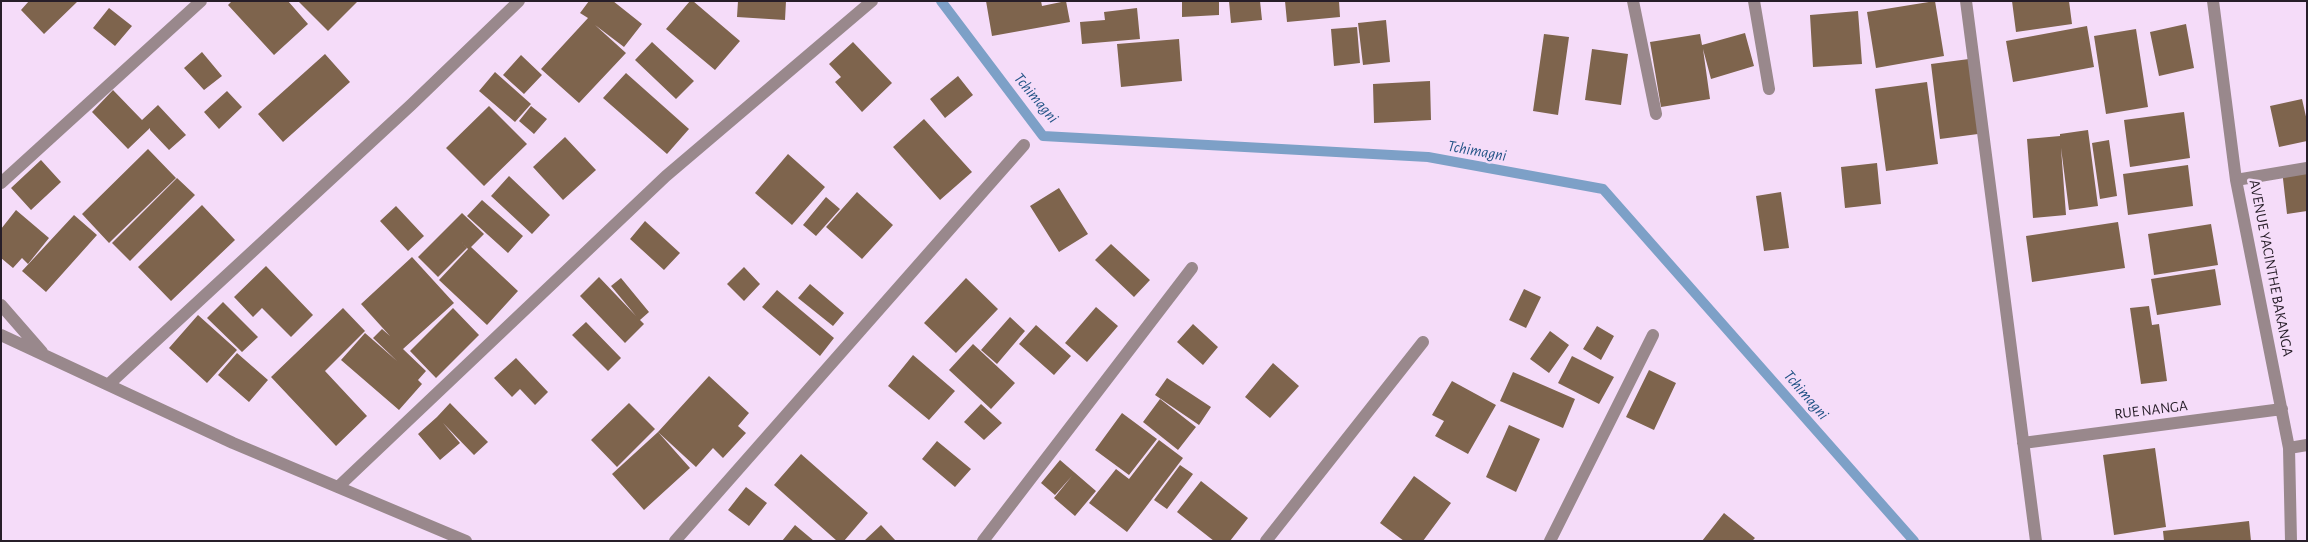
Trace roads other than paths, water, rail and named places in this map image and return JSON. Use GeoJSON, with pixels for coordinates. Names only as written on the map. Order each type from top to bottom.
{"type":"FeatureCollection","features":[{"type":"Feature","properties":{"kind":"street"},"geometry":{"type":"LineString","coordinates":[[1,183],[202,1]]}},
{"type":"Feature","properties":{"kind":"street"},"geometry":{"type":"LineString","coordinates":[[109,384],[411,106],[519,1]]}},
{"type":"Feature","properties":{"kind":"street"},"geometry":{"type":"LineString","coordinates":[[338,487],[666,176],[872,1]]}},
{"type":"Feature","properties":{"kind":"street"},"geometry":{"type":"LineString","coordinates":[[1633,1],[1656,114]]}},
{"type":"Feature","properties":{"kind":"street"},"geometry":{"type":"LineString","coordinates":[[1754,1],[1769,88]]}},
{"type":"Feature","properties":{"kind":"street"},"geometry":{"type":"LineString","coordinates":[[1966,1],[2036,541]]}},
{"type":"Feature","properties":{"kind":"street","name":"AVENUE YACINTHE BAKANGA"},"geometry":{"type":"LineString","coordinates":[[2213,1],[2236,180],[2289,448],[2291,541]]}},
{"type":"Feature","properties":{"kind":"street"},"geometry":{"type":"LineString","coordinates":[[675,541],[1024,145]]}},
{"type":"Feature","properties":{"kind":"street"},"geometry":{"type":"LineString","coordinates":[[2236,180],[2307,168]]}},
{"type":"Feature","properties":{"kind":"street"},"geometry":{"type":"LineString","coordinates":[[983,541],[1192,268]]}},
{"type":"Feature","properties":{"kind":"street"},"geometry":{"type":"LineString","coordinates":[[1,305],[46,356]]}},
{"type":"Feature","properties":{"kind":"street"},"geometry":{"type":"LineString","coordinates":[[1,335],[233,443],[466,541]]}},
{"type":"Feature","properties":{"kind":"street"},"geometry":{"type":"LineString","coordinates":[[1550,541],[1653,335]]}},
{"type":"Feature","properties":{"kind":"street"},"geometry":{"type":"LineString","coordinates":[[1266,541],[1423,342]]}},
{"type":"Feature","properties":{"kind":"street","name":"RUE NANGA"},"geometry":{"type":"LineString","coordinates":[[2023,442],[2282,409]]}},
{"type":"Feature","properties":{"kind":"street"},"geometry":{"type":"LineString","coordinates":[[2289,448],[2307,445]]}},
{"type":"Feature","properties":{"kind":"waterway","name":"Tchimagni"},"geometry":{"type":"LineString","coordinates":[[941,1],[1043,136],[1428,157],[1603,189],[1914,541]]}}]}
